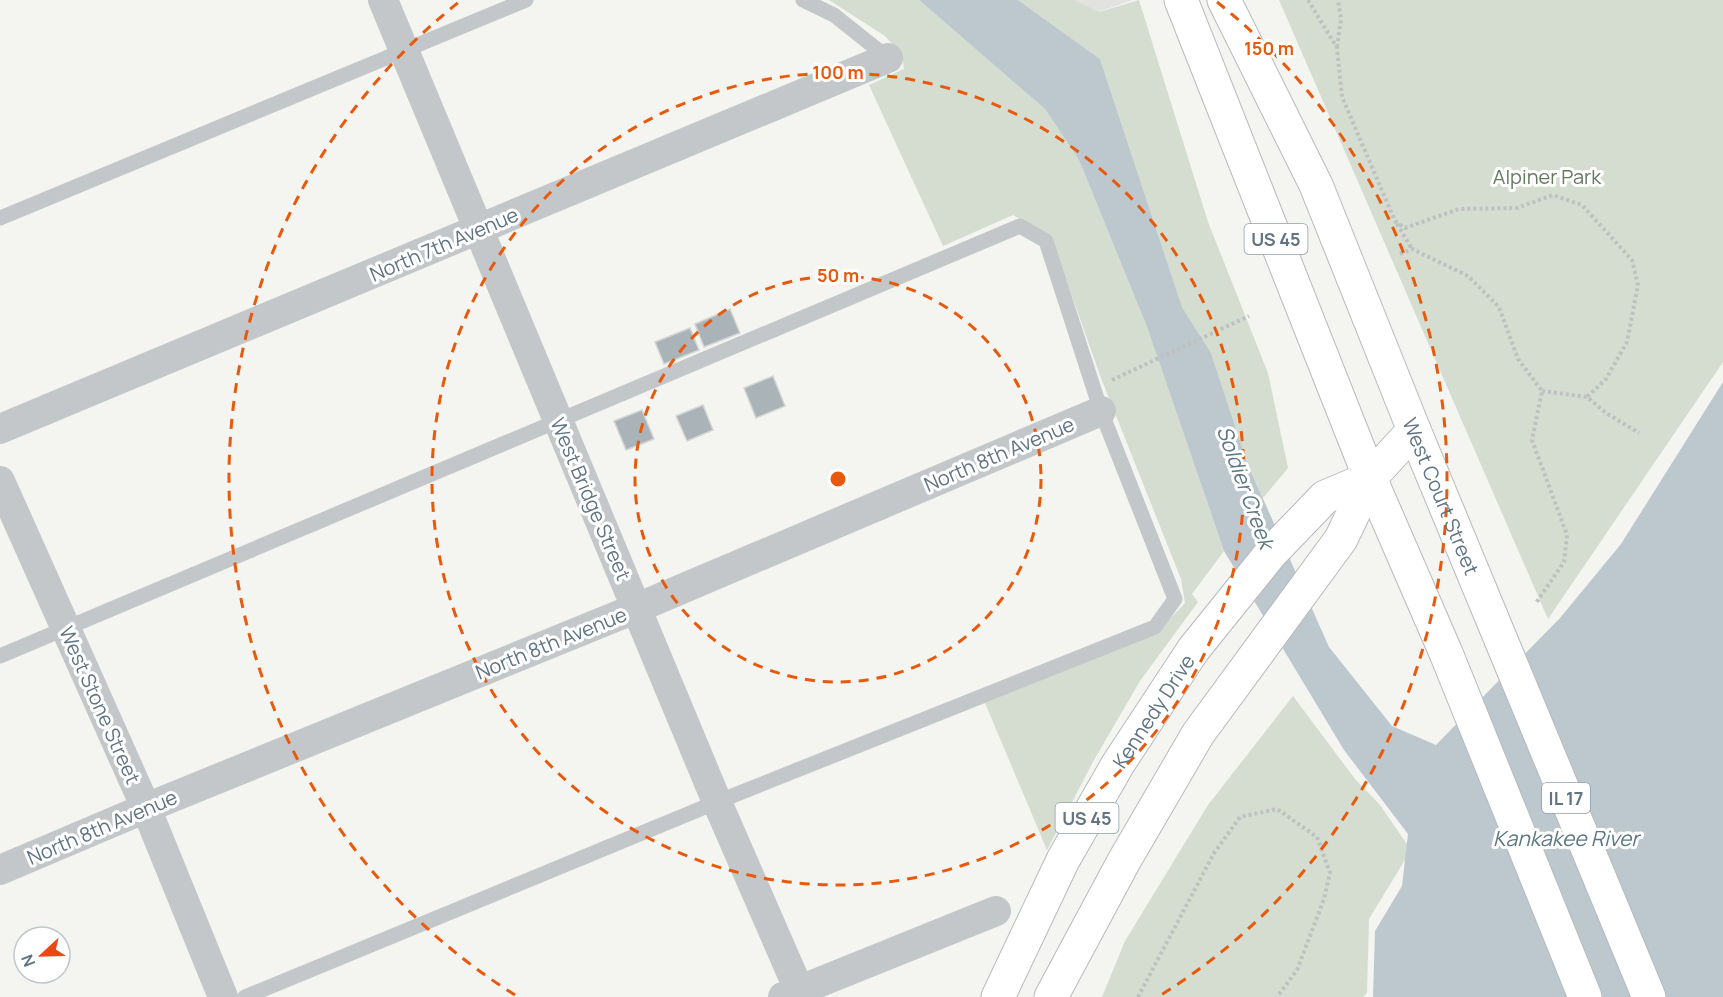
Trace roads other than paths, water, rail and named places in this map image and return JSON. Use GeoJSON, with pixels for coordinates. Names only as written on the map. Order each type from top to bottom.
{"type":"FeatureCollection","features":[{"type":"Feature","properties":{"kind":"main road","name":"US 45"},"geometry":{"type":"LineString","coordinates":[[1181,0],[1370,478]]}},
{"type":"Feature","properties":{"kind":"main road","name":"West Court Street"},"geometry":{"type":"LineString","coordinates":[[1224,0],[1316,185],[1414,430],[1649,997]]}},
{"type":"Feature","properties":{"kind":"main road","name":"Kennedy Drive"},"geometry":{"type":"LineString","coordinates":[[1051,997],[1124,861],[1198,734],[1341,539],[1370,478],[1414,430]]}},
{"type":"Feature","properties":{"kind":"main road","name":"Kennedy Drive"},"geometry":{"type":"LineString","coordinates":[[998,997],[1063,860],[1118,764],[1193,650],[1271,553],[1325,497],[1370,478]]}},
{"type":"Feature","properties":{"kind":"main road","name":"IL 17"},"geometry":{"type":"LineString","coordinates":[[1370,478],[1446,653],[1585,997]]}},
{"type":"Feature","properties":{"kind":"street","name":"West Bridge Street"},"geometry":{"type":"LineString","coordinates":[[383,0],[637,608],[795,995]]}},
{"type":"Feature","properties":{"kind":"street","name":"North 7th Avenue"},"geometry":{"type":"LineString","coordinates":[[0,429],[888,58]]}},
{"type":"Feature","properties":{"kind":"street","name":"North 8th Avenue"},"geometry":{"type":"LineString","coordinates":[[0,870],[146,808],[637,608],[1101,411]]}},
{"type":"Feature","properties":{"kind":"street","name":"West Stone Street"},"geometry":{"type":"LineString","coordinates":[[0,481],[146,808],[223,997]]}},
{"type":"Feature","properties":{"kind":"street"},"geometry":{"type":"LineString","coordinates":[[795,995],[996,911]]}},
{"type":"Feature","properties":{"kind":"lane"},"geometry":{"type":"LineString","coordinates":[[0,218],[526,0]]}},
{"type":"Feature","properties":{"kind":"lane"},"geometry":{"type":"LineString","coordinates":[[803,0],[834,15],[888,58]]}},
{"type":"Feature","properties":{"kind":"lane"},"geometry":{"type":"LineString","coordinates":[[0,656],[1020,226],[1046,241],[1101,411],[1175,599],[1155,627],[717,802],[245,997]]}},
{"type":"Feature","properties":{"kind":"water","name":"Kankakee River"},"geometry":{"type":"Polygon","coordinates":[[[919,0],[1018,0],[1100,59],[1182,307],[1211,353],[1248,465],[1329,647],[1392,726],[1436,745],[1560,618],[1621,544],[1723,382],[1723,997],[1373,997],[1375,931],[1402,886],[1408,834],[1344,750],[1224,551],[1147,327],[1079,160],[1045,109],[919,0]]]}},
{"type":"Feature","properties":{"kind":"park label","name":"Alpiner Park"},"geometry":{"type":"Point","coordinates":[1547,176]}},
{"type":"Feature","properties":{"kind":"water label","name":"Soldier Creek"},"geometry":{"type":"Point","coordinates":[1246,487]}}]}
